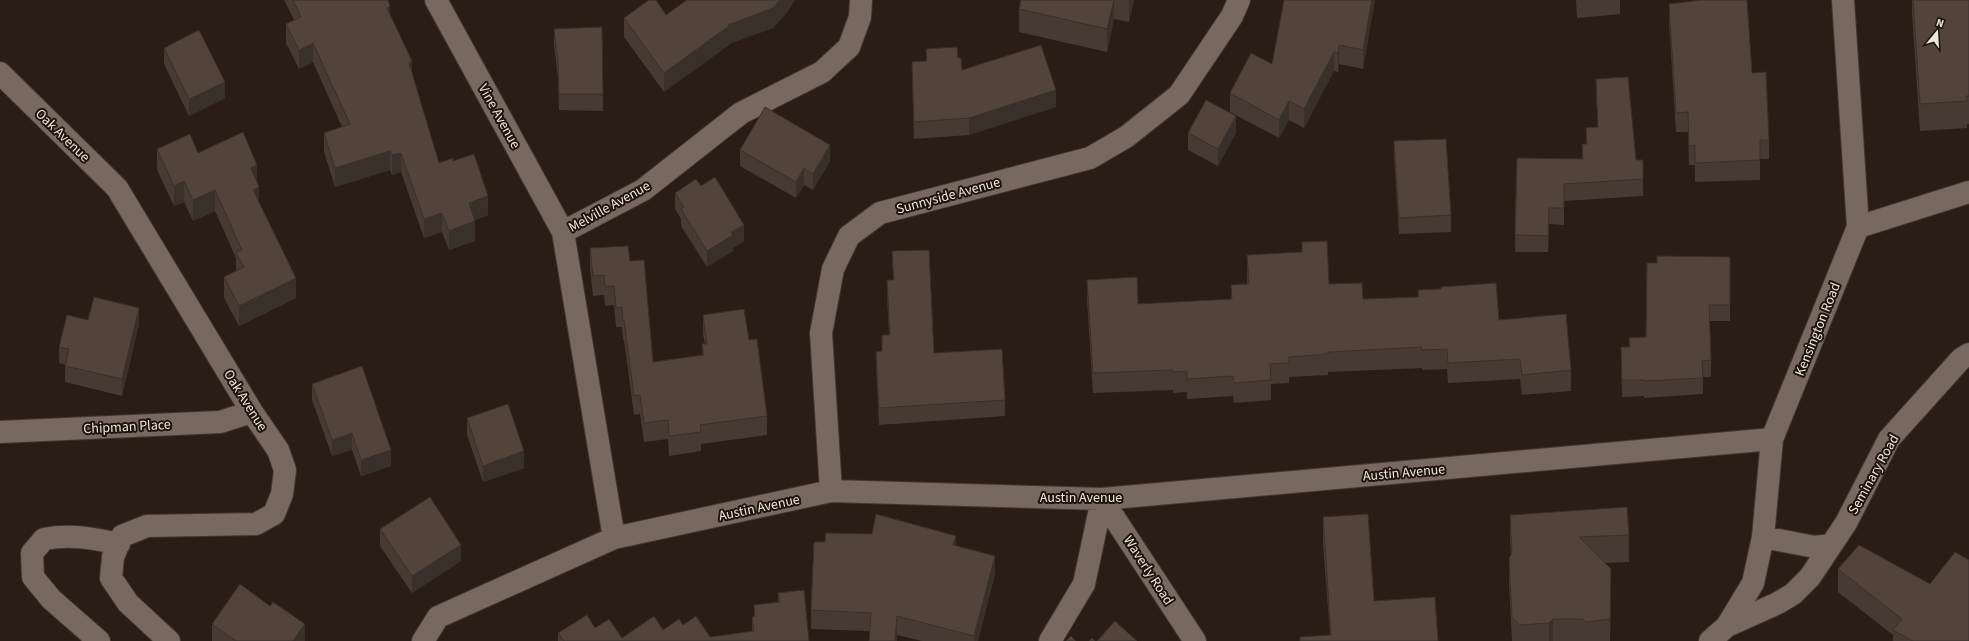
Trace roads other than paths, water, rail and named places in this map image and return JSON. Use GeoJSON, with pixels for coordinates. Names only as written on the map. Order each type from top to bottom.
{"type":"FeatureCollection","features":[{"type":"Feature","properties":{"kind":"street","name":"Vine Avenue"},"geometry":{"type":"LineString","coordinates":[[436,0],[563,232]]}},
{"type":"Feature","properties":{"kind":"street","name":"Melville Avenue"},"geometry":{"type":"LineString","coordinates":[[614,538],[563,232],[643,190],[741,113],[822,72],[849,47],[860,17],[861,0]]}},
{"type":"Feature","properties":{"kind":"street","name":"Sunnyside Avenue"},"geometry":{"type":"LineString","coordinates":[[831,491],[821,333],[833,269],[848,236],[880,213],[1090,158],[1126,137],[1180,95],[1232,16],[1239,0]]}},
{"type":"Feature","properties":{"kind":"street","name":"Kensington Road"},"geometry":{"type":"LineString","coordinates":[[1710,641],[1727,626],[1753,583],[1763,537],[1772,439],[1858,227],[1843,0]]}},
{"type":"Feature","properties":{"kind":"street","name":"Oak Avenue"},"geometry":{"type":"LineString","coordinates":[[0,73],[117,188],[252,412],[278,450],[285,470],[282,494],[274,514],[256,524],[147,526],[122,536],[113,557],[111,578],[128,603],[169,641]]}},
{"type":"Feature","properties":{"kind":"street"},"geometry":{"type":"LineString","coordinates":[[1858,227],[1969,192]]}},
{"type":"Feature","properties":{"kind":"street","name":"Seminary Road"},"geometry":{"type":"LineString","coordinates":[[1727,626],[1778,603],[1793,594],[1810,577],[1846,523],[1889,439],[1961,359],[1969,354]]}},
{"type":"Feature","properties":{"kind":"street","name":"Chipman Place"},"geometry":{"type":"LineString","coordinates":[[0,432],[220,422],[252,412]]}},
{"type":"Feature","properties":{"kind":"street","name":"Austin Avenue"},"geometry":{"type":"LineString","coordinates":[[423,641],[438,617],[614,538],[831,491],[1102,499],[1772,439]]}},
{"type":"Feature","properties":{"kind":"street"},"geometry":{"type":"LineString","coordinates":[[1050,641],[1084,584],[1102,499]]}},
{"type":"Feature","properties":{"kind":"street","name":"Waverly Road"},"geometry":{"type":"LineString","coordinates":[[1102,499],[1195,641]]}},
{"type":"Feature","properties":{"kind":"street"},"geometry":{"type":"LineString","coordinates":[[98,641],[51,599],[33,577],[32,552],[44,539],[63,536],[94,538],[119,544]]}},
{"type":"Feature","properties":{"kind":"street"},"geometry":{"type":"LineString","coordinates":[[1763,537],[1815,547],[1831,545]]}}]}
